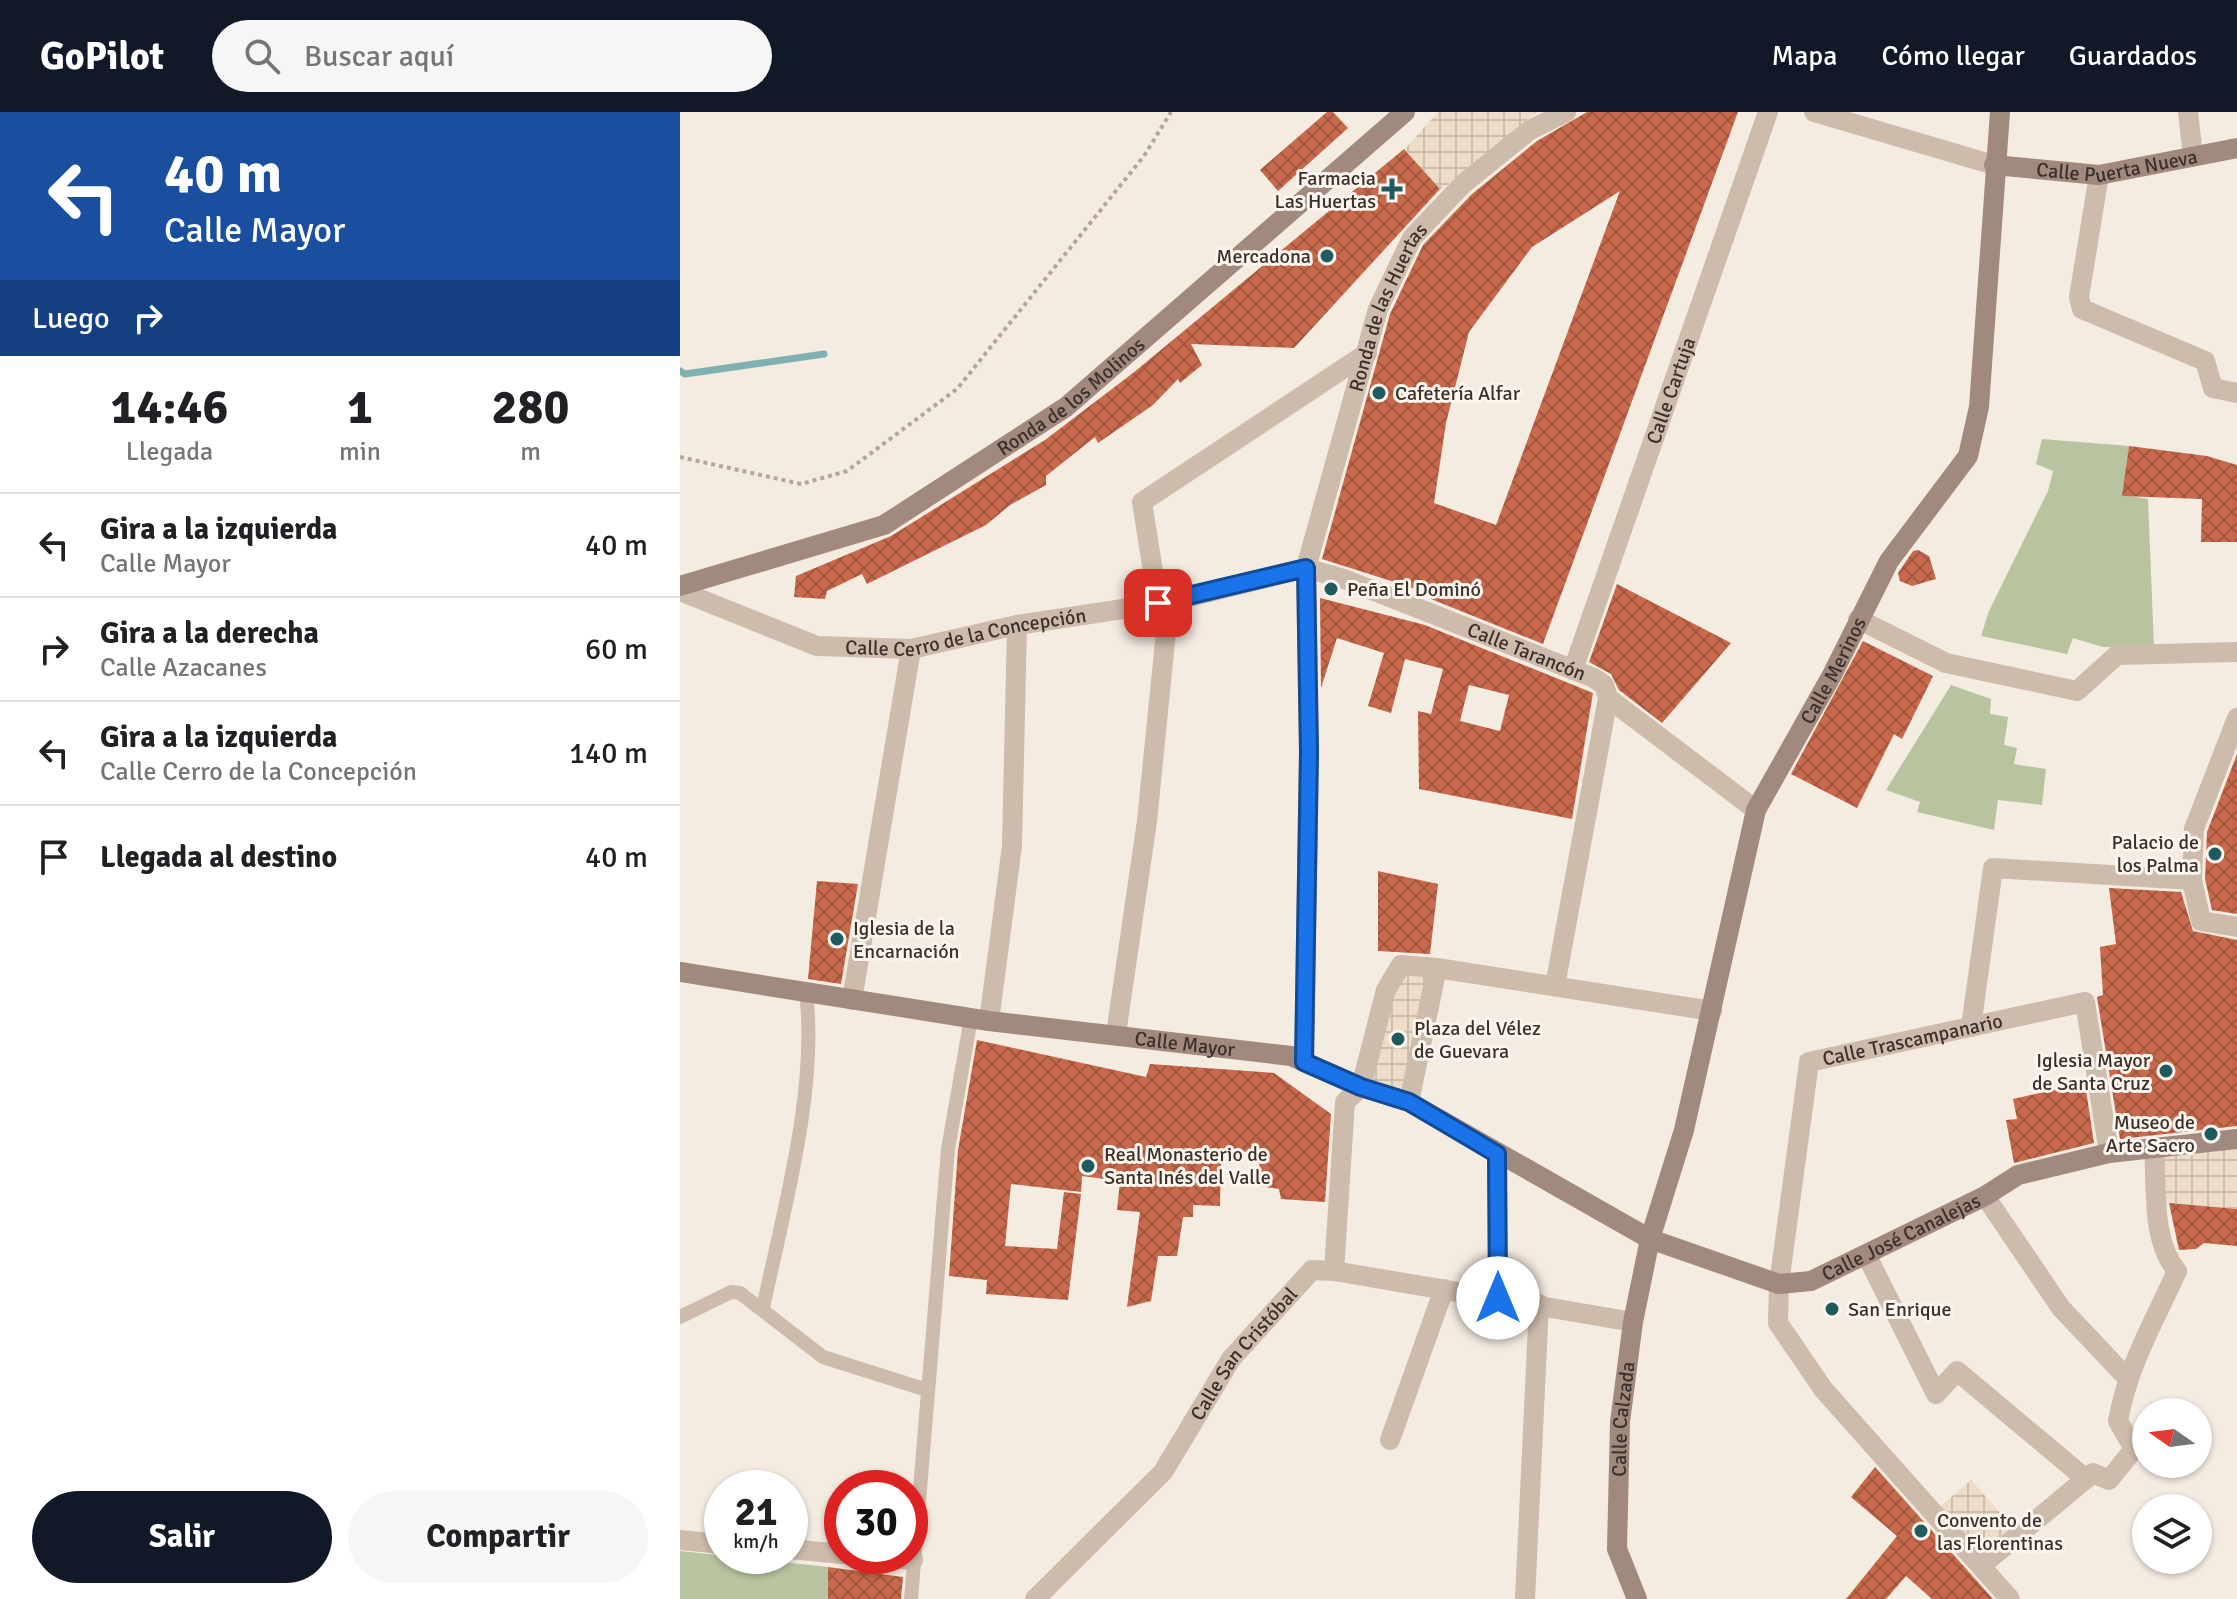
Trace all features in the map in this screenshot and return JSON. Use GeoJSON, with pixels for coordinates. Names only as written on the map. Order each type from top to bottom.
{"type":"FeatureCollection","features":[{"type":"Feature","properties":{"kind":"street","name":"Ronda de los Molinos"},"geometry":{"type":"LineString","coordinates":[[680,589],[884,525],[1066,407],[1405,112]]}},
{"type":"Feature","properties":{"kind":"street","name":"Ronda de las Huertas"},"geometry":{"type":"LineString","coordinates":[[1304,1062],[1309,752],[1306,568],[1378,309],[1412,238],[1463,184],[1530,130],[1566,112]]}},
{"type":"Feature","properties":{"kind":"street","name":"Calle Cartuja"},"geometry":{"type":"LineString","coordinates":[[1573,670],[1768,112]]}},
{"type":"Feature","properties":{"kind":"street"},"geometry":{"type":"LineString","coordinates":[[1814,112],[1994,165]]}},
{"type":"Feature","properties":{"kind":"street","name":"Calle Merinos"},"geometry":{"type":"LineString","coordinates":[[1650,1239],[1684,1130],[1756,810],[1911,527],[1968,456],[1979,407],[2000,112]]}},
{"type":"Feature","properties":{"kind":"street"},"geometry":{"type":"LineString","coordinates":[[2188,112],[2193,156]]}},
{"type":"Feature","properties":{"kind":"street","name":"Calle Puerta Nueva"},"geometry":{"type":"LineString","coordinates":[[1994,165],[2099,175],[2237,148]]}},
{"type":"Feature","properties":{"kind":"street"},"geometry":{"type":"LineString","coordinates":[[2099,175],[2079,297],[2082,309],[2205,361],[2213,388],[2237,393]]}},
{"type":"Feature","properties":{"kind":"street"},"geometry":{"type":"LineString","coordinates":[[1116,1034],[1147,821],[1163,602],[1142,502],[1367,353]]}},
{"type":"Feature","properties":{"kind":"street","name":"Calle Cerro de la Concepción"},"geometry":{"type":"LineString","coordinates":[[680,589],[817,646],[911,649],[1017,625],[1163,602],[1306,568]]}},
{"type":"Feature","properties":{"kind":"street","name":"Calle Tarancón"},"geometry":{"type":"LineString","coordinates":[[1306,568],[1344,579],[1604,685],[1608,698],[1756,810]]}},
{"type":"Feature","properties":{"kind":"street"},"geometry":{"type":"LineString","coordinates":[[1858,619],[1946,663],[2077,691],[2117,655],[2237,652]]}},
{"type":"Feature","properties":{"kind":"street"},"geometry":{"type":"LineString","coordinates":[[980,1019],[1012,846],[1017,625]]}},
{"type":"Feature","properties":{"kind":"street"},"geometry":{"type":"LineString","coordinates":[[852,1000],[911,649]]}},
{"type":"Feature","properties":{"kind":"street"},"geometry":{"type":"LineString","coordinates":[[1555,986],[1608,698]]}},
{"type":"Feature","properties":{"kind":"street"},"geometry":{"type":"LineString","coordinates":[[2237,718],[2194,829],[2192,880],[2201,921],[2237,927]]}},
{"type":"Feature","properties":{"kind":"street"},"geometry":{"type":"LineString","coordinates":[[1971,1027],[1993,868],[2192,880]]}},
{"type":"Feature","properties":{"kind":"street"},"geometry":{"type":"LineString","coordinates":[[1633,1322],[1334,1271],[1345,1102],[1361,1087],[1386,990],[1401,965],[1712,1011]]}},
{"type":"Feature","properties":{"kind":"street"},"geometry":{"type":"LineString","coordinates":[[1409,1102],[1437,968]]}},
{"type":"Feature","properties":{"kind":"street","name":"Calle Mayor"},"geometry":{"type":"LineString","coordinates":[[685,970],[806,993],[980,1019],[1291,1056],[1361,1087],[1409,1102],[1650,1239]]}},
{"type":"Feature","properties":{"kind":"street","name":"Calle Trascampanario"},"geometry":{"type":"LineString","coordinates":[[1779,1284],[1809,1062],[2085,1002],[2109,1153]]}},
{"type":"Feature","properties":{"kind":"street","name":"Calle José Canalejas"},"geometry":{"type":"LineString","coordinates":[[1650,1239],[1779,1284],[1811,1281],[1985,1196],[2018,1175],[2109,1153],[2237,1139]]}},
{"type":"Feature","properties":{"kind":"street"},"geometry":{"type":"LineString","coordinates":[[1982,1565],[2093,1473],[2109,1480],[2134,1449],[2118,1421],[2128,1379],[2137,1350],[2177,1271],[2167,1260],[2161,1242],[2154,1149]]}},
{"type":"Feature","properties":{"kind":"street"},"geometry":{"type":"LineString","coordinates":[[1497,1154],[1498,1298]]}},
{"type":"Feature","properties":{"kind":"street"},"geometry":{"type":"LineString","coordinates":[[1985,1196],[2061,1308],[2128,1379]]}},
{"type":"Feature","properties":{"kind":"street","name":"Calle Calzada"},"geometry":{"type":"LineString","coordinates":[[1637,1599],[1617,1549],[1620,1422],[1633,1322],[1650,1239]]}},
{"type":"Feature","properties":{"kind":"street"},"geometry":{"type":"LineString","coordinates":[[1867,1256],[1936,1394],[1957,1371],[2086,1479]]}},
{"type":"Feature","properties":{"kind":"street","name":"Calle San Cristóbal"},"geometry":{"type":"LineString","coordinates":[[1035,1599],[1163,1472],[1231,1359],[1312,1270],[1334,1271]]}},
{"type":"Feature","properties":{"kind":"street"},"geometry":{"type":"LineString","coordinates":[[1779,1284],[1778,1323],[1823,1389],[2010,1599]]}},
{"type":"Feature","properties":{"kind":"street"},"geometry":{"type":"LineString","coordinates":[[1390,1440],[1444,1289]]}},
{"type":"Feature","properties":{"kind":"street"},"geometry":{"type":"LineString","coordinates":[[1525,1599],[1539,1304]]}},
{"type":"Feature","properties":{"kind":"street"},"geometry":{"type":"LineString","coordinates":[[680,1540],[704,1542]]}},
{"type":"Feature","properties":{"kind":"lane"},"geometry":{"type":"LineString","coordinates":[[763,1308],[799,1140],[809,1015],[806,993]]}},
{"type":"Feature","properties":{"kind":"lane"},"geometry":{"type":"LineString","coordinates":[[920,1470],[948,1149],[980,1019]]}},
{"type":"Feature","properties":{"kind":"lane"},"geometry":{"type":"LineString","coordinates":[[680,1317],[731,1292],[749,1296],[823,1357],[927,1390]]}},
{"type":"Feature","properties":{"kind":"lane"},"geometry":{"type":"LineString","coordinates":[[911,1599],[912,1574]]}},
{"type":"Feature","properties":{"kind":"path"},"geometry":{"type":"LineString","coordinates":[[680,457],[801,484],[847,471],[957,389],[1144,156],[1171,112]]}},
{"type":"Feature","properties":{"kind":"green space"},"geometry":{"type":"Polygon","coordinates":[[[2042,439],[2129,446],[2123,495],[2148,499],[2154,647],[2103,647],[2073,638],[2067,654],[1981,636],[1989,611],[2048,491],[2053,471],[2036,464],[2042,439]]]}},
{"type":"Feature","properties":{"kind":"green space"},"geometry":{"type":"Polygon","coordinates":[[[1951,685],[1991,699],[1990,714],[2008,717],[2004,745],[2017,748],[2014,764],[2046,769],[2042,805],[1998,800],[1994,830],[1917,812],[1920,802],[1886,790],[1951,685]]]}},
{"type":"Feature","properties":{"kind":"green space"},"geometry":{"type":"Polygon","coordinates":[[[680,1551],[704,1554],[704,1574],[808,1574],[808,1565],[824,1567],[824,1574],[828,1574],[828,1599],[680,1599],[680,1551]]]}},
{"type":"Feature","properties":{"kind":"shaded area"},"geometry":{"type":"Polygon","coordinates":[[[1438,112],[1537,112],[1441,190],[1405,149],[1438,112]]]}},
{"type":"Feature","properties":{"kind":"shaded area","name":"Plaza del Vélez de Guevara"},"geometry":{"type":"Polygon","coordinates":[[[1401,965],[1437,968],[1409,1102],[1361,1087],[1401,965]]]}},
{"type":"Feature","properties":{"kind":"shaded area"},"geometry":{"type":"Polygon","coordinates":[[[2237,1139],[2237,1209],[2158,1202],[2154,1149],[2237,1139]]]}},
{"type":"Feature","properties":{"kind":"shaded area"},"geometry":{"type":"Polygon","coordinates":[[[1971,1480],[2019,1534],[1982,1565],[1935,1511],[1971,1480]]]}},
{"type":"Feature","properties":{"kind":"building"},"geometry":{"type":"Polygon","coordinates":[[[1327,112],[1333,112],[1348,128],[1278,191],[1260,170],[1327,112]]]}},
{"type":"Feature","properties":{"kind":"building"},"geometry":{"type":"Polygon","coordinates":[[[1587,112],[1738,112],[1543,644],[1431,599],[1432,594],[1322,559],[1390,314],[1423,245],[1472,194],[1537,141],[1587,112]],[[1620,191],[1532,247],[1469,332],[1446,423],[1434,503],[1496,525],[1620,191]]]}},
{"type":"Feature","properties":{"kind":"building"},"geometry":{"type":"Polygon","coordinates":[[[1404,149],[1440,189],[1294,348],[1191,344],[1202,365],[1180,383],[1178,379],[1153,405],[1098,443],[1095,437],[1046,476],[1046,485],[1010,505],[986,525],[867,584],[862,574],[827,591],[825,599],[794,597],[796,576],[891,536],[1045,440],[1133,373],[1404,149]]]}},
{"type":"Feature","properties":{"kind":"building"},"geometry":{"type":"Polygon","coordinates":[[[2129,446],[2207,456],[2237,465],[2237,542],[2201,542],[2202,499],[2122,496],[2129,446]]]}},
{"type":"Feature","properties":{"kind":"building"},"geometry":{"type":"Polygon","coordinates":[[[1918,550],[1929,556],[1936,579],[1912,586],[1900,581],[1898,573],[1913,551],[1918,550]]]}},
{"type":"Feature","properties":{"kind":"building"},"geometry":{"type":"Polygon","coordinates":[[[1617,584],[1731,643],[1662,723],[1619,690],[1611,674],[1589,662],[1617,584]]]}},
{"type":"Feature","properties":{"kind":"building"},"geometry":{"type":"Polygon","coordinates":[[[1320,598],[1425,625],[1593,693],[1572,819],[1419,789],[1418,711],[1431,714],[1443,669],[1405,659],[1391,713],[1368,706],[1384,653],[1337,638],[1321,688],[1320,598]],[[1469,685],[1460,721],[1500,731],[1509,695],[1469,685]]]}},
{"type":"Feature","properties":{"kind":"building"},"geometry":{"type":"Polygon","coordinates":[[[1863,641],[1933,676],[1902,739],[1894,734],[1857,808],[1791,774],[1863,641]]]}},
{"type":"Feature","properties":{"kind":"building"},"geometry":{"type":"Polygon","coordinates":[[[2237,754],[2237,914],[2212,910],[2205,879],[2207,832],[2237,754]]]}},
{"type":"Feature","properties":{"kind":"building"},"geometry":{"type":"Polygon","coordinates":[[[1378,871],[1438,884],[1430,954],[1378,951],[1378,871]]]}},
{"type":"Feature","properties":{"kind":"building","name":"Iglesia de la Encarnación"},"geometry":{"type":"Polygon","coordinates":[[[817,881],[858,884],[841,984],[808,979],[817,881]]]}},
{"type":"Feature","properties":{"kind":"building","name":"Iglesia Mayor de Santa Cruz"},"geometry":{"type":"Polygon","coordinates":[[[2109,888],[2181,892],[2193,931],[2237,940],[2237,1126],[2120,1139],[2097,997],[2103,995],[2100,947],[2116,944],[2109,888]]]}},
{"type":"Feature","properties":{"kind":"building","name":"Real Monasterio de Santa Inés del Valle"},"geometry":{"type":"Polygon","coordinates":[[[977,1040],[1146,1077],[1150,1064],[1274,1073],[1331,1114],[1325,1202],[1281,1199],[1279,1189],[1260,1186],[1259,1151],[1221,1153],[1220,1206],[1193,1205],[1193,1217],[1183,1217],[1177,1256],[1158,1256],[1151,1301],[1127,1307],[1140,1212],[1117,1210],[1120,1181],[1082,1176],[1081,1192],[1011,1184],[1005,1246],[1057,1249],[1064,1192],[1081,1194],[1068,1300],[986,1294],[987,1280],[949,1276],[958,1150],[977,1040]]]}},
{"type":"Feature","properties":{"kind":"building"},"geometry":{"type":"Polygon","coordinates":[[[2085,1083],[2094,1143],[2014,1163],[2006,1120],[2017,1119],[2013,1099],[2085,1083]]]}},
{"type":"Feature","properties":{"kind":"building"},"geometry":{"type":"Polygon","coordinates":[[[2169,1203],[2237,1209],[2237,1246],[2204,1243],[2196,1249],[2179,1250],[2169,1203]]]}},
{"type":"Feature","properties":{"kind":"building","name":"Convento de las Florentinas"},"geometry":{"type":"Polygon","coordinates":[[[1875,1467],[1993,1599],[1932,1599],[1906,1576],[1886,1599],[1846,1599],[1897,1536],[1851,1497],[1875,1467]]]}},
{"type":"Feature","properties":{"kind":"building"},"geometry":{"type":"Polygon","coordinates":[[[828,1574],[903,1577],[901,1599],[828,1599],[828,1574]]]}},
{"type":"Feature","properties":{"kind":"waterway"},"geometry":{"type":"LineString","coordinates":[[680,371],[685,374],[824,354]]}},
{"type":"Feature","properties":{"kind":"place","name":"Farmacia Las Huertas"},"geometry":{"type":"Point","coordinates":[1392,189]}},
{"type":"Feature","properties":{"kind":"place","name":"Mercadona"},"geometry":{"type":"Point","coordinates":[1327,256]}},
{"type":"Feature","properties":{"kind":"place","name":"Cafetería Alfar"},"geometry":{"type":"Point","coordinates":[1379,393]}},
{"type":"Feature","properties":{"kind":"place","name":"Peña El Dominó"},"geometry":{"type":"Point","coordinates":[1331,589]}},
{"type":"Feature","properties":{"kind":"place","name":"Palacio de los Palma"},"geometry":{"type":"Point","coordinates":[2215,854]}},
{"type":"Feature","properties":{"kind":"place","name":"Iglesia de la Encarnación"},"geometry":{"type":"Point","coordinates":[837,939]}},
{"type":"Feature","properties":{"kind":"place","name":"Plaza del Vélez de Guevara"},"geometry":{"type":"Point","coordinates":[1398,1039]}},
{"type":"Feature","properties":{"kind":"place","name":"Iglesia Mayor de Santa Cruz"},"geometry":{"type":"Point","coordinates":[2166,1071]}},
{"type":"Feature","properties":{"kind":"place","name":"Museo de Arte Sacro"},"geometry":{"type":"Point","coordinates":[2211,1134]}},
{"type":"Feature","properties":{"kind":"place","name":"Real Monasterio de Santa Inés del Valle"},"geometry":{"type":"Point","coordinates":[1088,1166]}},
{"type":"Feature","properties":{"kind":"place","name":"San Enrique"},"geometry":{"type":"Point","coordinates":[1832,1309]}},
{"type":"Feature","properties":{"kind":"place","name":"Convento de las Florentinas"},"geometry":{"type":"Point","coordinates":[1921,1531]}},
{"type":"Feature","properties":{"kind":"route"},"geometry":{"type":"LineString","coordinates":[[1158,603],[1306,568],[1309,752],[1304,1062],[1361,1087],[1409,1102],[1497,1154],[1498,1298]]}}]}
